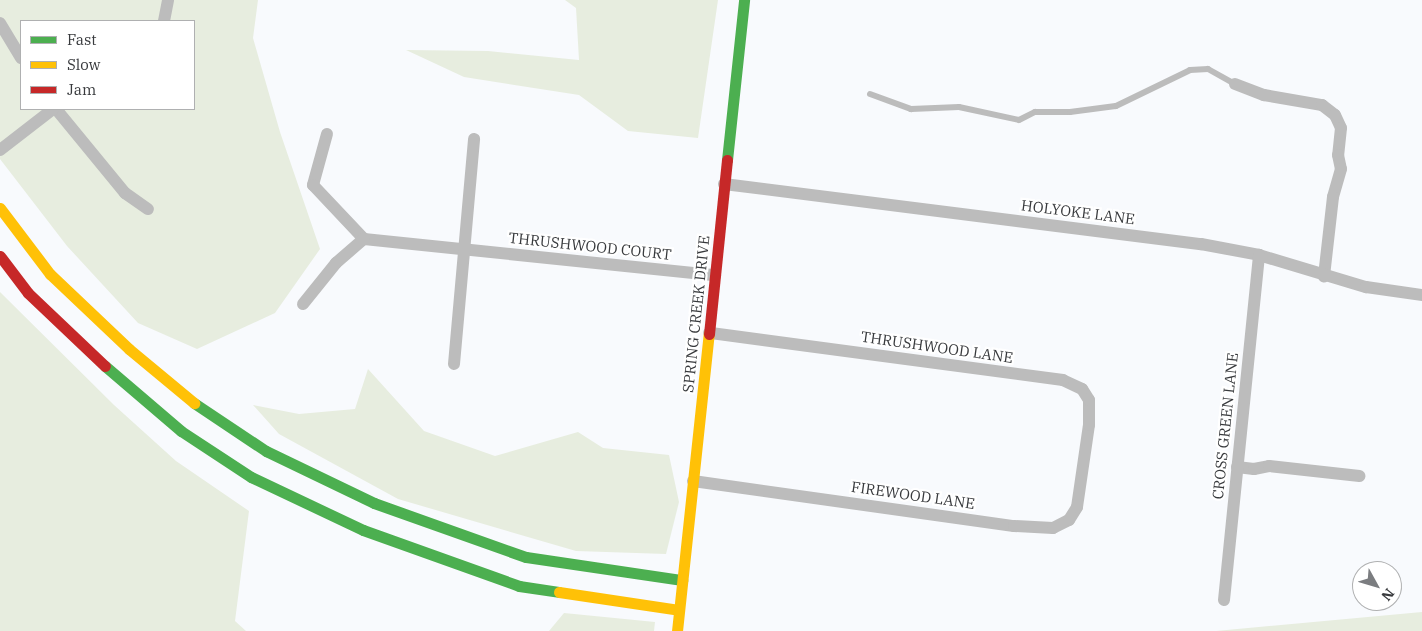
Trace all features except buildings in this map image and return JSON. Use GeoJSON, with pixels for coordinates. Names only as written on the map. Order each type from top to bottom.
{"type":"FeatureCollection","features":[{"type":"Feature","properties":{"kind":"street"},"geometry":{"type":"LineString","coordinates":[[164,20],[168,0]]}},
{"type":"Feature","properties":{"kind":"street","name":"SPRING CREEK DRIVE"},"geometry":{"type":"LineString","coordinates":[[677,631],[744,0]]}},
{"type":"Feature","properties":{"kind":"street"},"geometry":{"type":"LineString","coordinates":[[0,23],[20,56]]}},
{"type":"Feature","properties":{"kind":"street"},"geometry":{"type":"LineString","coordinates":[[1235,84],[1264,95],[1322,105],[1335,114],[1341,128],[1341,169],[1333,197],[1324,276]]}},
{"type":"Feature","properties":{"kind":"street"},"geometry":{"type":"LineString","coordinates":[[0,150],[53,110]]}},
{"type":"Feature","properties":{"kind":"street"},"geometry":{"type":"LineString","coordinates":[[55,110],[126,193],[148,209]]}},
{"type":"Feature","properties":{"kind":"street"},"geometry":{"type":"LineString","coordinates":[[302,304],[336,263],[364,239],[313,185],[326,134]]}},
{"type":"Feature","properties":{"kind":"street"},"geometry":{"type":"LineString","coordinates":[[454,364],[462,250],[474,139]]}},
{"type":"Feature","properties":{"kind":"street","name":"HOLYOKE LANE"},"geometry":{"type":"LineString","coordinates":[[724,184],[1201,244],[1259,255],[1324,276],[1392,292],[1422,295]]}},
{"type":"Feature","properties":{"kind":"street"},"geometry":{"type":"LineString","coordinates":[[0,208],[50,274],[129,349],[199,408],[266,451],[374,503],[526,557],[682,580]]}},
{"type":"Feature","properties":{"kind":"street","name":"THRUSHWOOD COURT"},"geometry":{"type":"LineString","coordinates":[[364,239],[715,275]]}},
{"type":"Feature","properties":{"kind":"street","name":"CROSS GREEN LANE"},"geometry":{"type":"LineString","coordinates":[[1224,600],[1259,255]]}},
{"type":"Feature","properties":{"kind":"street"},"geometry":{"type":"LineString","coordinates":[[0,256],[28,294],[110,371],[181,431],[251,477],[363,530],[519,586],[679,610]]}},
{"type":"Feature","properties":{"kind":"street","name":"THRUSHWOOD LANE"},"geometry":{"type":"LineString","coordinates":[[709,333],[1074,383],[1089,400],[1090,411],[1083,464]]}},
{"type":"Feature","properties":{"kind":"street","name":"FIREWOOD LANE"},"geometry":{"type":"LineString","coordinates":[[693,481],[1053,528],[1069,520],[1077,507],[1083,464]]}},
{"type":"Feature","properties":{"kind":"street"},"geometry":{"type":"LineString","coordinates":[[1237,467],[1254,469],[1269,466],[1359,476]]}},
{"type":"Feature","properties":{"kind":"lane"},"geometry":{"type":"LineString","coordinates":[[870,94],[911,109],[959,107],[1019,120],[1035,112],[1070,112],[1116,106],[1190,70],[1208,69],[1235,84]]}},
{"type":"Feature","properties":{"kind":"shaded area"},"geometry":{"type":"Polygon","coordinates":[[[0,0],[258,0],[253,38],[280,132],[320,249],[275,313],[197,349],[138,323],[67,246],[0,159],[0,0]]]}},
{"type":"Feature","properties":{"kind":"shaded area"},"geometry":{"type":"Polygon","coordinates":[[[565,0],[718,0],[698,138],[628,131],[579,95],[464,77],[406,50],[488,51],[579,60],[576,8],[565,0]]]}},
{"type":"Feature","properties":{"kind":"shaded area"},"geometry":{"type":"Polygon","coordinates":[[[0,292],[114,405],[176,461],[249,511],[235,621],[246,631],[0,631],[0,292]]]}},
{"type":"Feature","properties":{"kind":"shaded area"},"geometry":{"type":"Polygon","coordinates":[[[368,369],[424,431],[495,456],[578,432],[603,448],[669,455],[679,502],[666,554],[576,551],[398,499],[279,434],[253,405],[299,414],[355,409],[368,369]]]}},
{"type":"Feature","properties":{"kind":"shaded area"},"geometry":{"type":"Polygon","coordinates":[[[1422,612],[1422,631],[1216,631],[1422,612]]]}},
{"type":"Feature","properties":{"kind":"shaded area"},"geometry":{"type":"Polygon","coordinates":[[[564,613],[655,622],[654,631],[549,631],[564,613]]]}},
{"type":"Feature","properties":{"kind":"traffic: fast"},"geometry":{"type":"LineString","coordinates":[[727,160],[744,0]]}},
{"type":"Feature","properties":{"kind":"traffic: fast"},"geometry":{"type":"LineString","coordinates":[[105,366],[181,431],[251,477],[363,530],[519,586],[559,592]]}},
{"type":"Feature","properties":{"kind":"traffic: fast"},"geometry":{"type":"LineString","coordinates":[[194,403],[266,451],[374,503],[526,557],[682,580]]}},
{"type":"Feature","properties":{"kind":"traffic: slow"},"geometry":{"type":"LineString","coordinates":[[0,208],[50,274],[129,349],[194,403]]}},
{"type":"Feature","properties":{"kind":"traffic: slow"},"geometry":{"type":"LineString","coordinates":[[677,631],[709,334]]}},
{"type":"Feature","properties":{"kind":"traffic: slow"},"geometry":{"type":"LineString","coordinates":[[559,592],[679,610]]}},
{"type":"Feature","properties":{"kind":"traffic: jam"},"geometry":{"type":"LineString","coordinates":[[709,334],[727,160]]}},
{"type":"Feature","properties":{"kind":"traffic: jam"},"geometry":{"type":"LineString","coordinates":[[0,256],[28,293],[105,366]]}}]}
